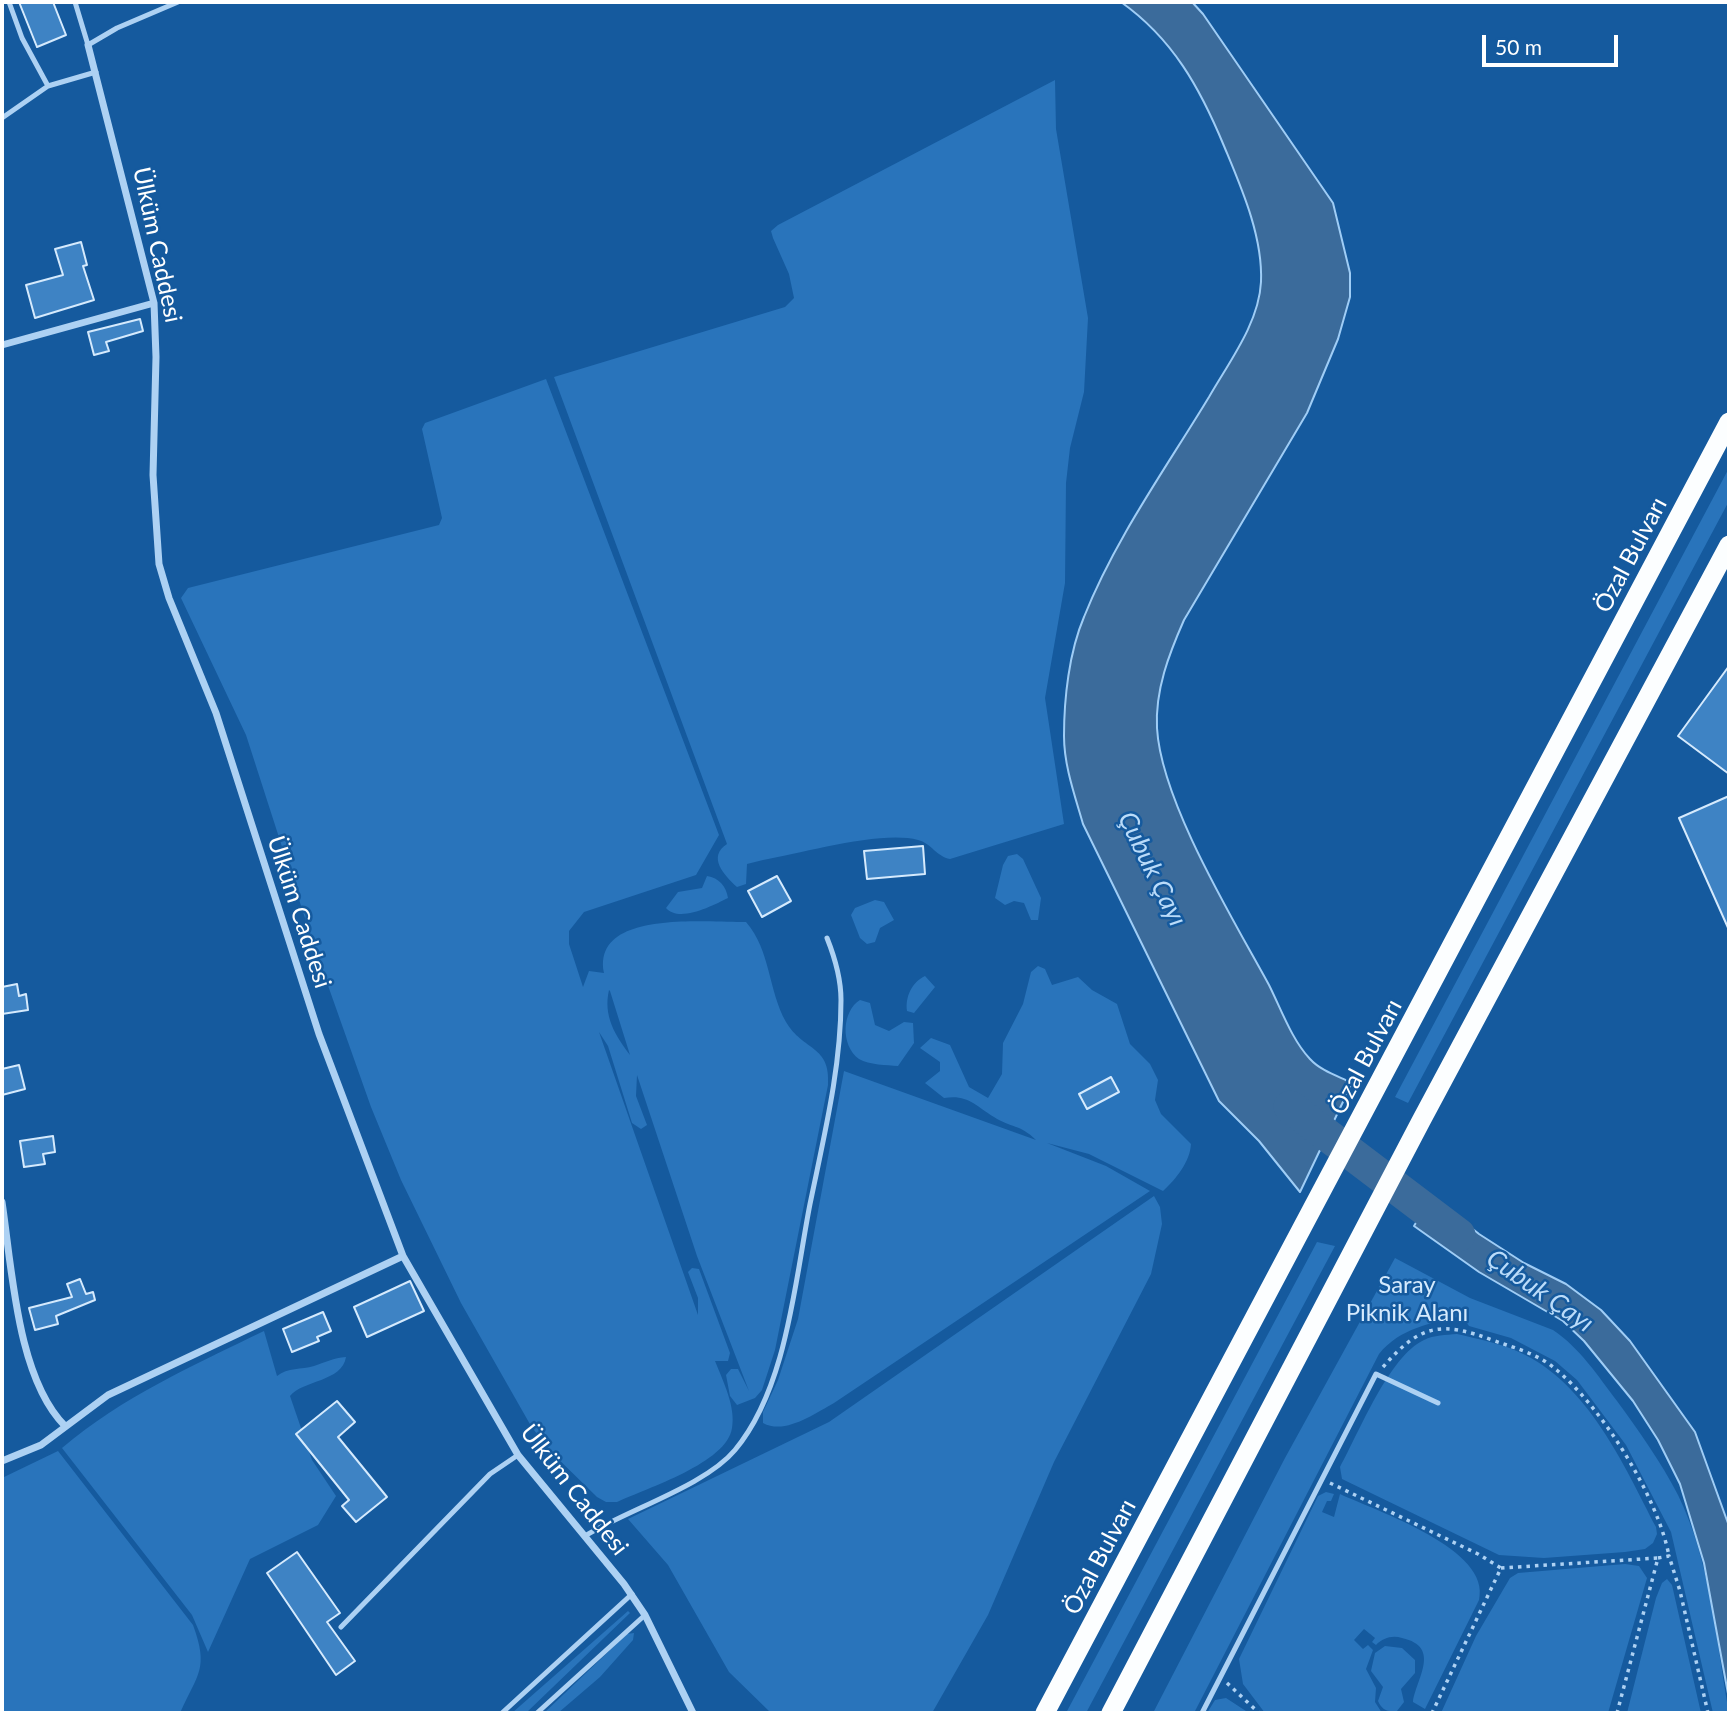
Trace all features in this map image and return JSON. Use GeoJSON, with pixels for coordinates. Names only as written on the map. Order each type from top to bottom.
{"type":"FeatureCollection","features":[{"type":"Feature","properties":{"kind":"highway","name":"Özal Bulvarı"},"geometry":{"type":"LineString","coordinates":[[1045,1713],[1729,422]]}},
{"type":"Feature","properties":{"kind":"highway"},"geometry":{"type":"LineString","coordinates":[[1111,1713],[1421,1121],[1729,545]]}},
{"type":"Feature","properties":{"kind":"street","name":"Ülküm Caddesi"},"geometry":{"type":"LineString","coordinates":[[88,45],[154,303],[156,357],[153,475],[159,564],[169,598],[220,726],[279,917],[319,1034],[403,1256],[518,1455],[632,1594],[693,1713]]}},
{"type":"Feature","properties":{"kind":"street"},"geometry":{"type":"LineString","coordinates":[[2,345],[154,303]]}},
{"type":"Feature","properties":{"kind":"street"},"geometry":{"type":"LineString","coordinates":[[2,1202],[28,1352],[45,1401],[65,1426]]}},
{"type":"Feature","properties":{"kind":"street"},"geometry":{"type":"LineString","coordinates":[[2,1461],[41,1445],[108,1395],[403,1256]]}},
{"type":"Feature","properties":{"kind":"lane"},"geometry":{"type":"LineString","coordinates":[[9,2],[22,38],[47,86]]}},
{"type":"Feature","properties":{"kind":"lane"},"geometry":{"type":"LineString","coordinates":[[75,2],[88,45],[117,28],[178,2]]}},
{"type":"Feature","properties":{"kind":"lane"},"geometry":{"type":"LineString","coordinates":[[2,118],[47,86],[96,72]]}},
{"type":"Feature","properties":{"kind":"lane"},"geometry":{"type":"LineString","coordinates":[[585,1536],[720,1467],[738,1447],[764,1400],[783,1345],[834,1086],[841,999],[840,976],[827,938]]}},
{"type":"Feature","properties":{"kind":"lane"},"geometry":{"type":"LineString","coordinates":[[1202,1713],[1376,1374],[1438,1403]]}},
{"type":"Feature","properties":{"kind":"lane"},"geometry":{"type":"LineString","coordinates":[[341,1628],[490,1474],[518,1455]]}},
{"type":"Feature","properties":{"kind":"lane"},"geometry":{"type":"LineString","coordinates":[[502,1713],[632,1594]]}},
{"type":"Feature","properties":{"kind":"lane"},"geometry":{"type":"LineString","coordinates":[[537,1713],[645,1615]]}},
{"type":"Feature","properties":{"kind":"path"},"geometry":{"type":"LineString","coordinates":[[1376,1374],[1404,1342],[1440,1327],[1469,1331],[1533,1355],[1552,1366],[1587,1402],[1622,1450],[1663,1528],[1708,1713]]}},
{"type":"Feature","properties":{"kind":"path"},"geometry":{"type":"LineString","coordinates":[[1320,1479],[1478,1554],[1500,1568],[1668,1556]]}},
{"type":"Feature","properties":{"kind":"path"},"geometry":{"type":"LineString","coordinates":[[1617,1713],[1658,1558]]}},
{"type":"Feature","properties":{"kind":"path"},"geometry":{"type":"LineString","coordinates":[[1432,1713],[1500,1568]]}},
{"type":"Feature","properties":{"kind":"path"},"geometry":{"type":"LineString","coordinates":[[1220,1678],[1259,1713]]}},
{"type":"Feature","properties":{"kind":"green space"},"geometry":{"type":"Polygon","coordinates":[[[1055,80],[1056,129],[1088,318],[1084,392],[1070,448],[1066,483],[1065,583],[1045,698],[1064,824],[950,859],[918,840],[884,838],[842,844],[747,864],[746,884],[737,887],[720,866],[718,855],[727,844],[554,377],[785,307],[794,298],[789,274],[771,231],[778,225],[1055,80]]]}},
{"type":"Feature","properties":{"kind":"green space"},"geometry":{"type":"Polygon","coordinates":[[[546,379],[719,835],[696,875],[584,912],[569,931],[569,944],[583,987],[589,971],[604,973],[605,952],[616,938],[633,929],[681,922],[746,922],[760,945],[786,1022],[821,1055],[828,1072],[828,1085],[775,1350],[762,1390],[755,1398],[737,1405],[730,1396],[726,1375],[731,1369],[738,1369],[749,1391],[697,1256],[637,1075],[636,1096],[647,1125],[641,1129],[632,1123],[608,1046],[599,1032],[698,1315],[698,1298],[688,1272],[692,1268],[699,1269],[730,1353],[728,1361],[715,1361],[728,1394],[733,1420],[727,1441],[701,1463],[617,1502],[606,1502],[597,1497],[549,1450],[531,1426],[461,1303],[401,1180],[371,1107],[314,946],[246,735],[181,598],[188,588],[439,525],[442,518],[422,429],[425,423],[546,379]],[[610,991],[609,1017],[630,1055],[610,991]]]}},
{"type":"Feature","properties":{"kind":"green space"},"geometry":{"type":"Polygon","coordinates":[[[1729,468],[1729,501],[1408,1103],[1395,1097],[1729,468]]]}},
{"type":"Feature","properties":{"kind":"green space"},"geometry":{"type":"Polygon","coordinates":[[[1017,854],[1023,859],[1041,898],[1038,920],[1031,920],[1024,903],[1014,901],[1005,905],[995,898],[1003,865],[1008,856],[1017,854]]]}},
{"type":"Feature","properties":{"kind":"green space"},"geometry":{"type":"Polygon","coordinates":[[[707,876],[721,883],[728,898],[687,914],[672,912],[666,908],[678,892],[702,888],[707,876]]]}},
{"type":"Feature","properties":{"kind":"green space"},"geometry":{"type":"Polygon","coordinates":[[[875,900],[884,902],[894,920],[880,928],[875,942],[867,944],[860,938],[851,915],[855,908],[875,900]]]}},
{"type":"Feature","properties":{"kind":"green space"},"geometry":{"type":"Polygon","coordinates":[[[1038,966],[1045,969],[1052,985],[1078,977],[1092,990],[1117,1004],[1130,1044],[1150,1064],[1158,1080],[1155,1100],[1161,1114],[1191,1144],[1182,1170],[1163,1191],[1089,1154],[1047,1143],[1106,1166],[1150,1191],[834,1403],[790,1425],[772,1426],[763,1423],[763,1412],[778,1380],[798,1319],[844,1071],[1036,1140],[1025,1131],[970,1102],[959,1098],[944,1098],[925,1083],[940,1071],[940,1062],[920,1048],[931,1038],[950,1045],[969,1087],[988,1098],[1002,1074],[1003,1043],[1023,1004],[1031,972],[1038,966]]]}},
{"type":"Feature","properties":{"kind":"green space"},"geometry":{"type":"Polygon","coordinates":[[[925,976],[935,987],[914,1013],[907,1011],[910,990],[925,976]]]}},
{"type":"Feature","properties":{"kind":"green space"},"geometry":{"type":"Polygon","coordinates":[[[860,1000],[870,1003],[875,1025],[889,1031],[904,1022],[913,1023],[914,1043],[898,1066],[868,1062],[853,1053],[846,1037],[847,1020],[854,1005],[860,1000]]]}},
{"type":"Feature","properties":{"kind":"green space"},"geometry":{"type":"Polygon","coordinates":[[[1154,1196],[1160,1207],[1162,1224],[1151,1274],[1054,1462],[988,1615],[932,1713],[771,1713],[729,1672],[668,1565],[628,1519],[829,1422],[1154,1196]]]}},
{"type":"Feature","properties":{"kind":"green space"},"geometry":{"type":"Polygon","coordinates":[[[1317,1242],[1335,1246],[1086,1713],[1066,1713],[1317,1242]]]}},
{"type":"Feature","properties":{"kind":"green space","name":"Saray Piknik Alanı"},"geometry":{"type":"Polygon","coordinates":[[[1395,1258],[1470,1298],[1553,1330],[1596,1372],[1664,1471],[1689,1521],[1711,1602],[1729,1713],[1713,1713],[1671,1532],[1626,1445],[1577,1380],[1555,1361],[1511,1338],[1469,1326],[1462,1316],[1406,1332],[1379,1354],[1194,1713],[1153,1713],[1285,1458],[1395,1258]]]}},
{"type":"Feature","properties":{"kind":"green space"},"geometry":{"type":"Polygon","coordinates":[[[264,1331],[277,1376],[290,1370],[346,1357],[343,1365],[330,1376],[290,1396],[312,1460],[336,1496],[318,1525],[250,1559],[208,1652],[192,1615],[62,1448],[134,1398],[264,1331]]]}},
{"type":"Feature","properties":{"kind":"green space"},"geometry":{"type":"Polygon","coordinates":[[[1457,1334],[1519,1352],[1565,1383],[1584,1404],[1617,1452],[1656,1527],[1657,1534],[1653,1543],[1645,1549],[1625,1552],[1544,1558],[1499,1555],[1342,1479],[1340,1467],[1376,1397],[1399,1362],[1424,1340],[1457,1334]]]}},
{"type":"Feature","properties":{"kind":"green space"},"geometry":{"type":"Polygon","coordinates":[[[58,1451],[193,1625],[201,1662],[180,1713],[2,1713],[2,1478],[58,1451]]]}},
{"type":"Feature","properties":{"kind":"green space"},"geometry":{"type":"Polygon","coordinates":[[[1326,1492],[1334,1494],[1322,1512],[1334,1517],[1340,1494],[1379,1511],[1428,1534],[1450,1549],[1468,1564],[1478,1582],[1479,1600],[1425,1709],[1413,1702],[1424,1665],[1421,1649],[1414,1642],[1395,1637],[1376,1645],[1372,1642],[1375,1638],[1364,1629],[1354,1640],[1363,1649],[1368,1645],[1373,1650],[1366,1669],[1376,1688],[1375,1702],[1382,1713],[1265,1713],[1243,1684],[1239,1659],[1318,1496],[1326,1492]]]}},
{"type":"Feature","properties":{"kind":"green space"},"geometry":{"type":"Polygon","coordinates":[[[1625,1564],[1639,1566],[1647,1578],[1608,1713],[1441,1713],[1476,1636],[1510,1578],[1518,1573],[1625,1564]]]}},
{"type":"Feature","properties":{"kind":"green space"},"geometry":{"type":"Polygon","coordinates":[[[1667,1579],[1672,1585],[1701,1713],[1627,1713],[1656,1598],[1662,1583],[1667,1579]]]}},
{"type":"Feature","properties":{"kind":"green space"},"geometry":{"type":"Polygon","coordinates":[[[628,1611],[630,1613],[526,1713],[512,1713],[628,1611]]]}},
{"type":"Feature","properties":{"kind":"green space"},"geometry":{"type":"Polygon","coordinates":[[[634,1633],[633,1640],[600,1677],[558,1713],[544,1713],[627,1634],[634,1633]]]}},
{"type":"Feature","properties":{"kind":"green space"},"geometry":{"type":"Polygon","coordinates":[[[1385,1646],[1402,1648],[1415,1660],[1415,1673],[1401,1689],[1404,1702],[1397,1711],[1385,1710],[1378,1701],[1383,1687],[1371,1671],[1375,1653],[1385,1646]]]}},
{"type":"Feature","properties":{"kind":"green space"},"geometry":{"type":"Polygon","coordinates":[[[1226,1698],[1249,1713],[1207,1713],[1215,1700],[1226,1698]]]}},
{"type":"Feature","properties":{"kind":"water"},"geometry":{"type":"Polygon","coordinates":[[[1121,2],[1192,2],[1203,14],[1333,203],[1350,273],[1350,297],[1338,339],[1307,413],[1184,620],[1164,672],[1157,714],[1161,757],[1185,824],[1292,1034],[1314,1063],[1352,1083],[1300,1192],[1259,1141],[1219,1101],[1083,824],[1066,758],[1066,691],[1071,660],[1084,617],[1126,532],[1242,342],[1255,312],[1261,282],[1261,265],[1250,212],[1205,104],[1183,66],[1156,32],[1121,2]]]}},
{"type":"Feature","properties":{"kind":"water"},"geometry":{"type":"Polygon","coordinates":[[[1432,1196],[1479,1234],[1524,1263],[1566,1284],[1601,1310],[1630,1341],[1695,1432],[1729,1526],[1729,1699],[1704,1563],[1680,1484],[1658,1440],[1633,1401],[1584,1341],[1563,1321],[1479,1272],[1414,1226],[1432,1196]]]}},
{"type":"Feature","properties":{"kind":"building"},"geometry":{"type":"Polygon","coordinates":[[[19,2],[53,2],[66,35],[37,47],[19,2]]]}},
{"type":"Feature","properties":{"kind":"building"},"geometry":{"type":"Polygon","coordinates":[[[81,242],[87,265],[83,266],[94,300],[35,318],[26,285],[63,275],[55,249],[81,242]]]}},
{"type":"Feature","properties":{"kind":"building"},"geometry":{"type":"Polygon","coordinates":[[[140,319],[143,331],[106,342],[109,351],[94,355],[88,332],[140,319]]]}},
{"type":"Feature","properties":{"kind":"building"},"geometry":{"type":"Polygon","coordinates":[[[1729,666],[1729,774],[1678,736],[1729,666]]]}},
{"type":"Feature","properties":{"kind":"building"},"geometry":{"type":"Polygon","coordinates":[[[1729,796],[1729,930],[1679,818],[1729,796]]]}},
{"type":"Feature","properties":{"kind":"building"},"geometry":{"type":"Polygon","coordinates":[[[923,846],[925,874],[867,879],[864,851],[923,846]]]}},
{"type":"Feature","properties":{"kind":"building"},"geometry":{"type":"Polygon","coordinates":[[[777,876],[791,901],[762,917],[748,891],[777,876]]]}},
{"type":"Feature","properties":{"kind":"building"},"geometry":{"type":"Polygon","coordinates":[[[17,984],[19,996],[26,994],[28,1010],[2,1014],[2,987],[17,984]]]}},
{"type":"Feature","properties":{"kind":"building"},"geometry":{"type":"Polygon","coordinates":[[[19,1065],[25,1089],[2,1095],[2,1069],[19,1065]]]}},
{"type":"Feature","properties":{"kind":"building"},"geometry":{"type":"Polygon","coordinates":[[[1111,1077],[1119,1092],[1087,1109],[1079,1094],[1111,1077]]]}},
{"type":"Feature","properties":{"kind":"building"},"geometry":{"type":"Polygon","coordinates":[[[53,1136],[55,1152],[43,1154],[45,1164],[24,1167],[20,1141],[53,1136]]]}},
{"type":"Feature","properties":{"kind":"building"},"geometry":{"type":"Polygon","coordinates":[[[80,1279],[86,1294],[93,1292],[95,1300],[56,1316],[58,1324],[35,1330],[29,1308],[72,1297],[67,1284],[80,1279]]]}},
{"type":"Feature","properties":{"kind":"building"},"geometry":{"type":"Polygon","coordinates":[[[410,1281],[424,1311],[367,1337],[354,1307],[410,1281]]]}},
{"type":"Feature","properties":{"kind":"building"},"geometry":{"type":"Polygon","coordinates":[[[323,1312],[331,1331],[317,1337],[319,1341],[292,1352],[283,1329],[323,1312]]]}},
{"type":"Feature","properties":{"kind":"building"},"geometry":{"type":"Polygon","coordinates":[[[337,1401],[355,1422],[338,1437],[387,1497],[356,1522],[342,1506],[349,1500],[296,1434],[337,1401]]]}},
{"type":"Feature","properties":{"kind":"building"},"geometry":{"type":"Polygon","coordinates":[[[297,1552],[340,1613],[327,1622],[355,1661],[336,1675],[267,1573],[297,1552]]]}},
{"type":"Feature","properties":{"kind":"waterway","name":"Çubuk Çayı"},"geometry":{"type":"LineString","coordinates":[[1290,1107],[1459,1235]]}}]}
